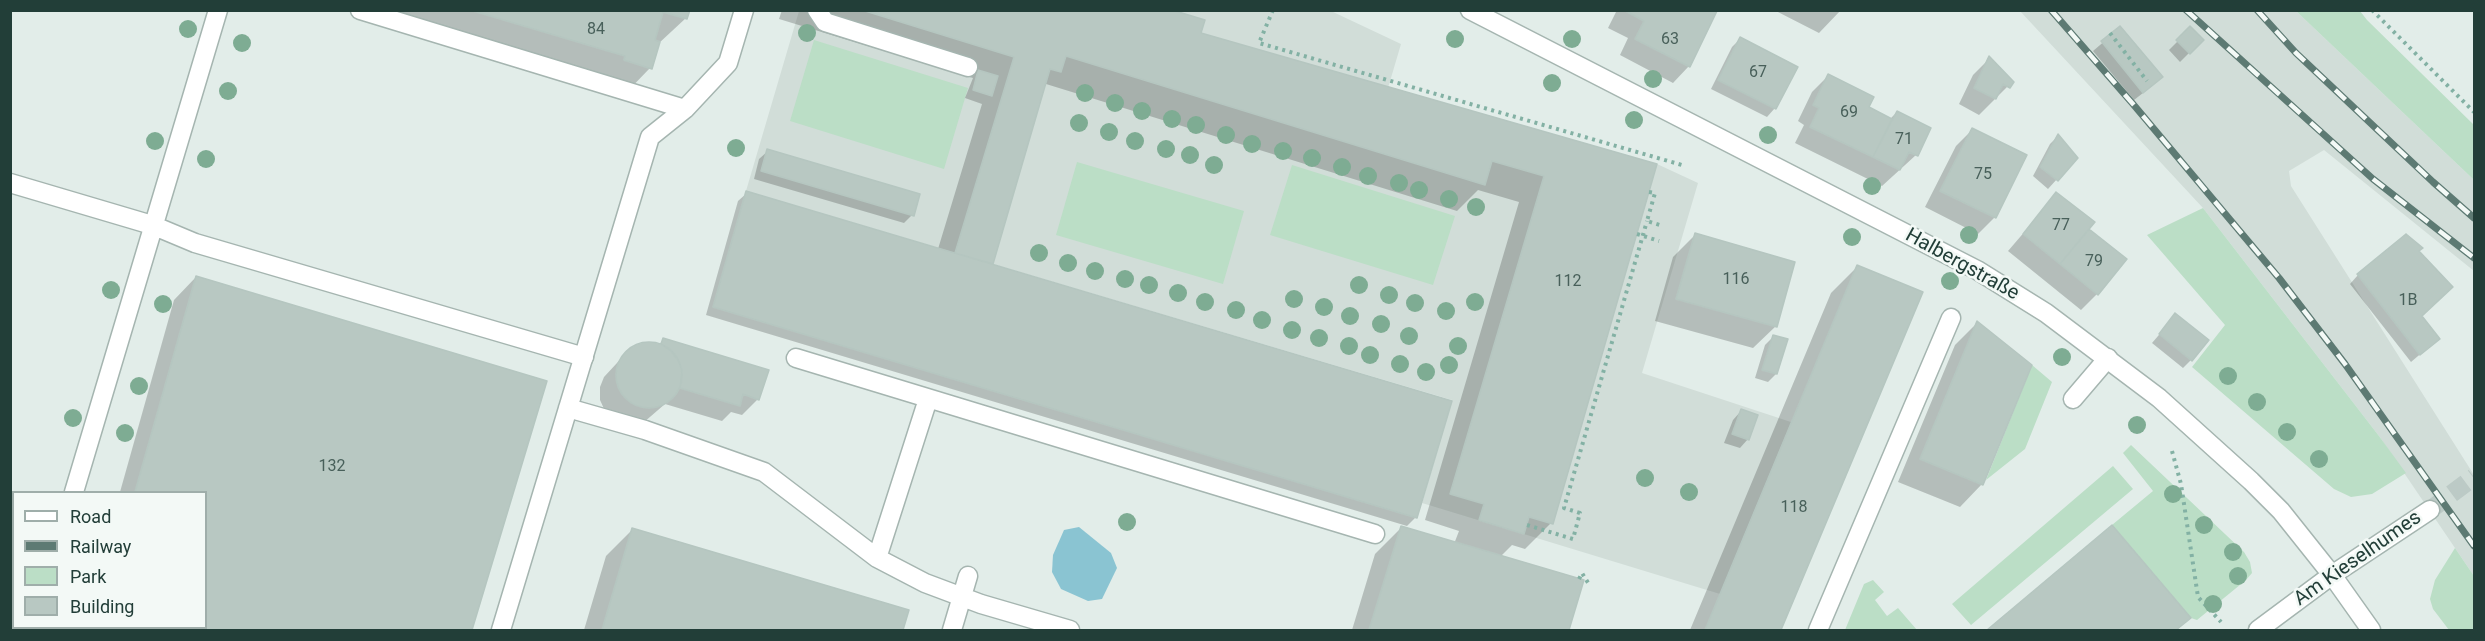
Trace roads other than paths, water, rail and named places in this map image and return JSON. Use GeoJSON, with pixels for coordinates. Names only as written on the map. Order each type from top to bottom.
{"type":"FeatureCollection","features":[{"type":"Feature","properties":{"kind":"street"},"geometry":{"type":"LineString","coordinates":[[74,491],[218,10]]}},
{"type":"Feature","properties":{"kind":"street"},"geometry":{"type":"LineString","coordinates":[[360,10],[685,109]]}},
{"type":"Feature","properties":{"kind":"street"},"geometry":{"type":"LineString","coordinates":[[501,630],[650,137],[685,109],[728,63],[744,10]]}},
{"type":"Feature","properties":{"kind":"street"},"geometry":{"type":"LineString","coordinates":[[817,10],[825,22],[968,67]]}},
{"type":"Feature","properties":{"kind":"street","name":"Halbergstraße"},"geometry":{"type":"LineString","coordinates":[[1470,10],[1977,270],[2046,313],[2159,398],[2251,481],[2281,512],[2332,574],[2371,630]]}},
{"type":"Feature","properties":{"kind":"street"},"geometry":{"type":"LineString","coordinates":[[10,183],[152,225],[195,243],[584,357]]}},
{"type":"Feature","properties":{"kind":"street"},"geometry":{"type":"LineString","coordinates":[[1818,630],[1951,318]]}},
{"type":"Feature","properties":{"kind":"street"},"geometry":{"type":"LineString","coordinates":[[796,358],[1375,534]]}},
{"type":"Feature","properties":{"kind":"street"},"geometry":{"type":"LineString","coordinates":[[2073,399],[2108,358]]}},
{"type":"Feature","properties":{"kind":"street"},"geometry":{"type":"LineString","coordinates":[[878,558],[928,399]]}},
{"type":"Feature","properties":{"kind":"street"},"geometry":{"type":"LineString","coordinates":[[568,408],[653,433],[764,472],[878,558],[925,584],[962,598],[1070,630]]}},
{"type":"Feature","properties":{"kind":"street","name":"Am Kieselhumes"},"geometry":{"type":"LineString","coordinates":[[2258,630],[2332,574],[2430,510]]}},
{"type":"Feature","properties":{"kind":"street"},"geometry":{"type":"LineString","coordinates":[[952,630],[968,576]]}},
{"type":"Feature","properties":{"kind":"water"},"geometry":{"type":"Polygon","coordinates":[[[1079,527],[1111,553],[1117,568],[1102,599],[1088,601],[1061,589],[1052,572],[1053,555],[1064,530],[1079,527]]]}},
{"type":"Feature","properties":{"kind":"tunnel"},"geometry":{"type":"LineString","coordinates":[[2430,510],[2474,477]]}},
{"type":"Feature","properties":{"kind":"railway"},"geometry":{"type":"LineString","coordinates":[[2051,10],[2279,278],[2345,364],[2474,546]]}},
{"type":"Feature","properties":{"kind":"railway"},"geometry":{"type":"LineString","coordinates":[[2186,10],[2373,179],[2474,258]]}},
{"type":"Feature","properties":{"kind":"railway"},"geometry":{"type":"LineString","coordinates":[[2257,10],[2296,53],[2474,218]]}}]}
